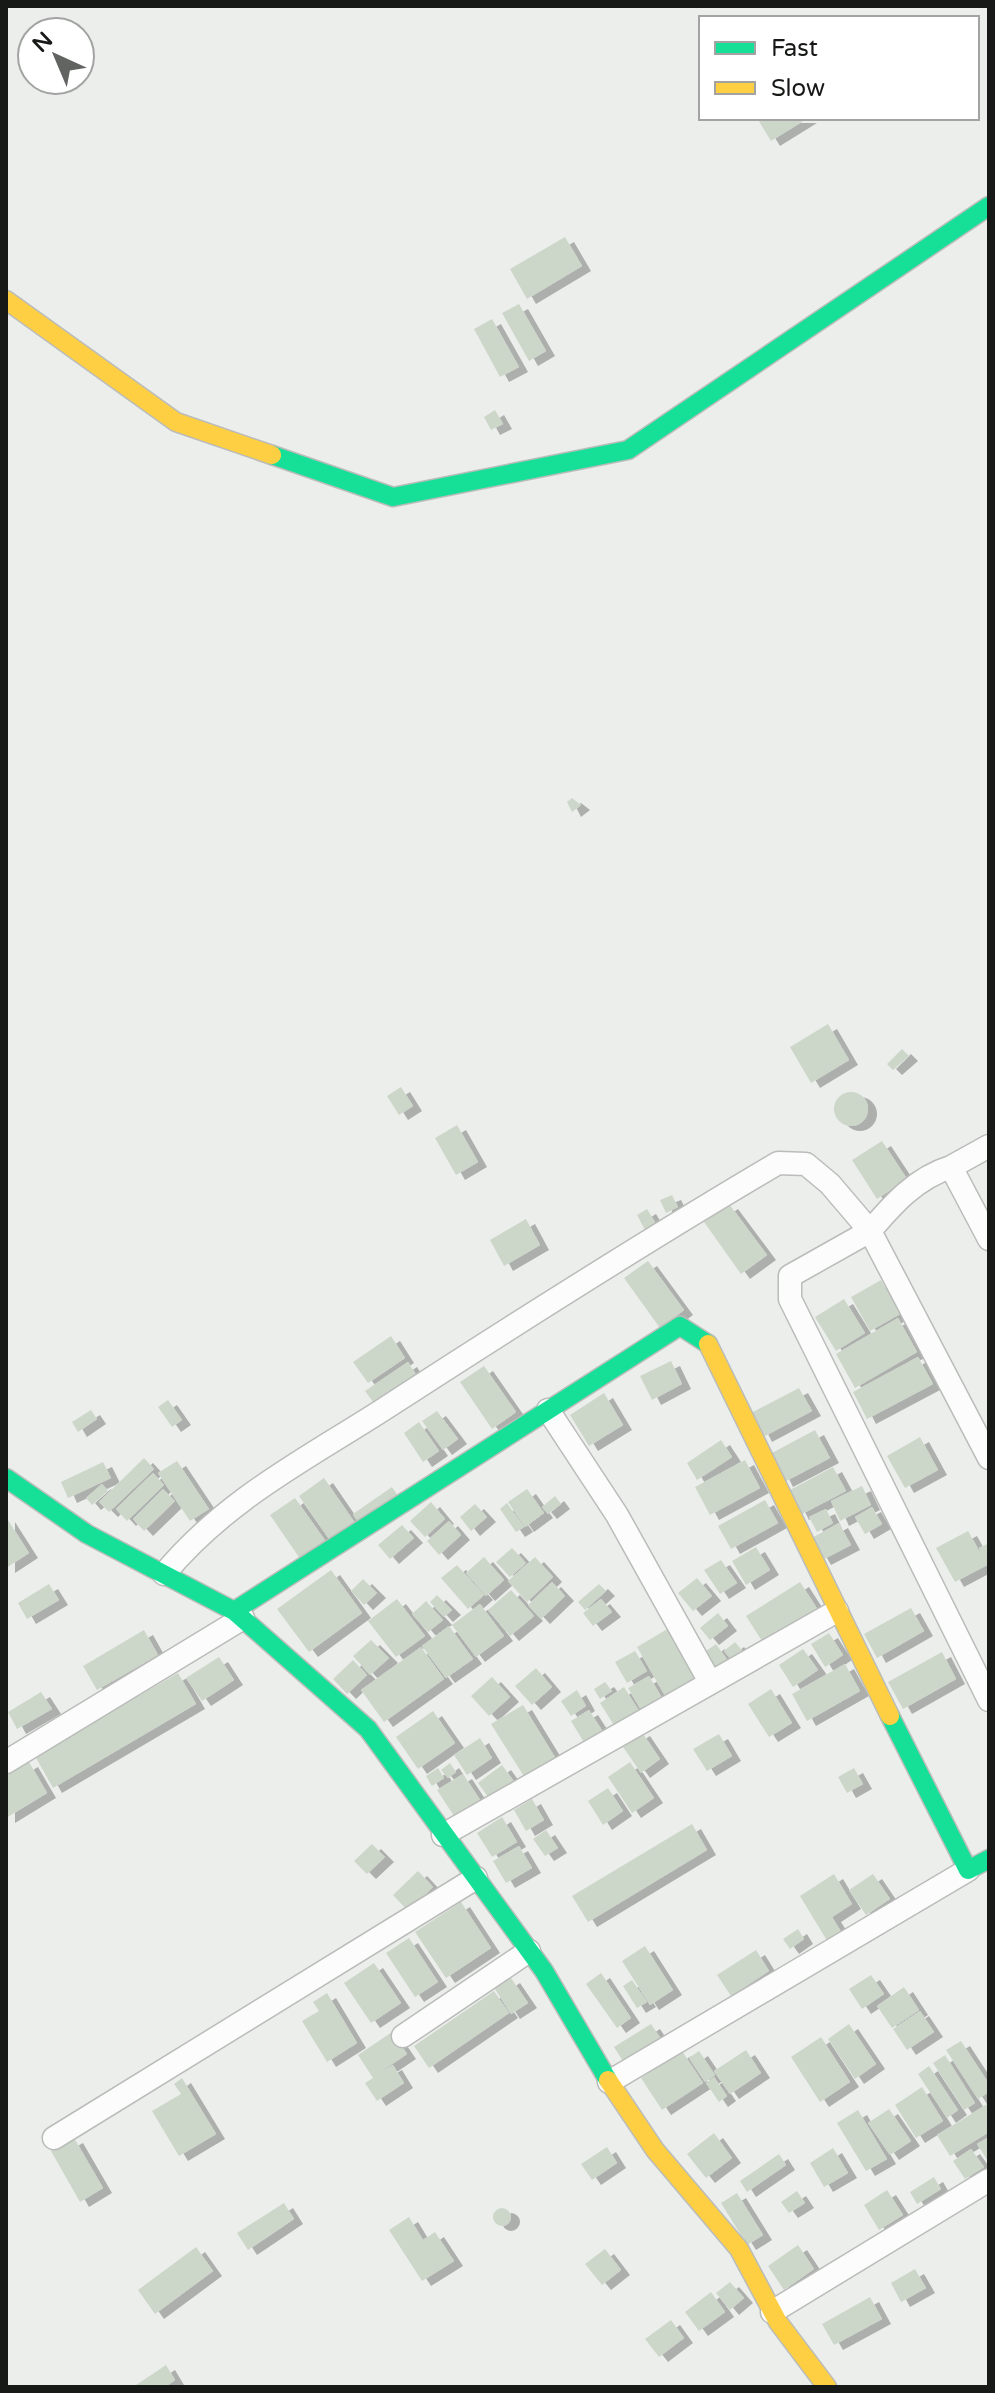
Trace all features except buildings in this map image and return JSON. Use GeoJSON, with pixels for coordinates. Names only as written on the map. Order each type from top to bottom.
{"type":"FeatureCollection","features":[{"type":"Feature","properties":{"kind":"street"},"geometry":{"type":"LineString","coordinates":[[6,300],[176,422],[393,497],[628,450],[989,206]]}},
{"type":"Feature","properties":{"kind":"street"},"geometry":{"type":"LineString","coordinates":[[989,1146],[951,1167],[932,1173],[899,1199],[870,1231],[790,1276],[790,1299],[989,1700]]}},
{"type":"Feature","properties":{"kind":"street"},"geometry":{"type":"LineString","coordinates":[[164,1574],[197,1535],[241,1499],[491,1339],[778,1163],[806,1164],[830,1184],[870,1231],[989,1458]]}},
{"type":"Feature","properties":{"kind":"street"},"geometry":{"type":"LineString","coordinates":[[951,1167],[989,1239]]}},
{"type":"Feature","properties":{"kind":"street"},"geometry":{"type":"LineString","coordinates":[[6,1762],[680,1326],[706,1340],[837,1611],[968,1870]]}},
{"type":"Feature","properties":{"kind":"street"},"geometry":{"type":"LineString","coordinates":[[548,1410],[617,1515],[710,1682]]}},
{"type":"Feature","properties":{"kind":"street"},"geometry":{"type":"LineString","coordinates":[[6,1478],[87,1534],[239,1614],[368,1729],[529,1951],[609,2082],[655,2150],[739,2249],[772,2312],[827,2387]]}},
{"type":"Feature","properties":{"kind":"street"},"geometry":{"type":"LineString","coordinates":[[443,1835],[837,1611]]}},
{"type":"Feature","properties":{"kind":"street"},"geometry":{"type":"LineString","coordinates":[[609,2082],[989,1859]]}},
{"type":"Feature","properties":{"kind":"street"},"geometry":{"type":"LineString","coordinates":[[54,2138],[476,1878]]}},
{"type":"Feature","properties":{"kind":"street"},"geometry":{"type":"LineString","coordinates":[[403,2036],[529,1951]]}},
{"type":"Feature","properties":{"kind":"street"},"geometry":{"type":"LineString","coordinates":[[772,2312],[989,2180]]}},
{"type":"Feature","properties":{"kind":"traffic: fast"},"geometry":{"type":"LineString","coordinates":[[272,455],[393,497],[628,450],[989,206]]}},
{"type":"Feature","properties":{"kind":"traffic: fast"},"geometry":{"type":"LineString","coordinates":[[234,1611],[680,1326],[708,1344]]}},
{"type":"Feature","properties":{"kind":"traffic: fast"},"geometry":{"type":"LineString","coordinates":[[6,1478],[87,1534],[234,1611],[368,1729],[544,1971],[608,2080]]}},
{"type":"Feature","properties":{"kind":"traffic: fast"},"geometry":{"type":"LineString","coordinates":[[890,1716],[968,1870],[989,1859]]}},
{"type":"Feature","properties":{"kind":"traffic: slow"},"geometry":{"type":"LineString","coordinates":[[6,300],[176,422],[272,455]]}},
{"type":"Feature","properties":{"kind":"traffic: slow"},"geometry":{"type":"LineString","coordinates":[[708,1344],[890,1716]]}},
{"type":"Feature","properties":{"kind":"traffic: slow"},"geometry":{"type":"LineString","coordinates":[[608,2080],[655,2150],[739,2249],[778,2322],[827,2387]]}}]}
